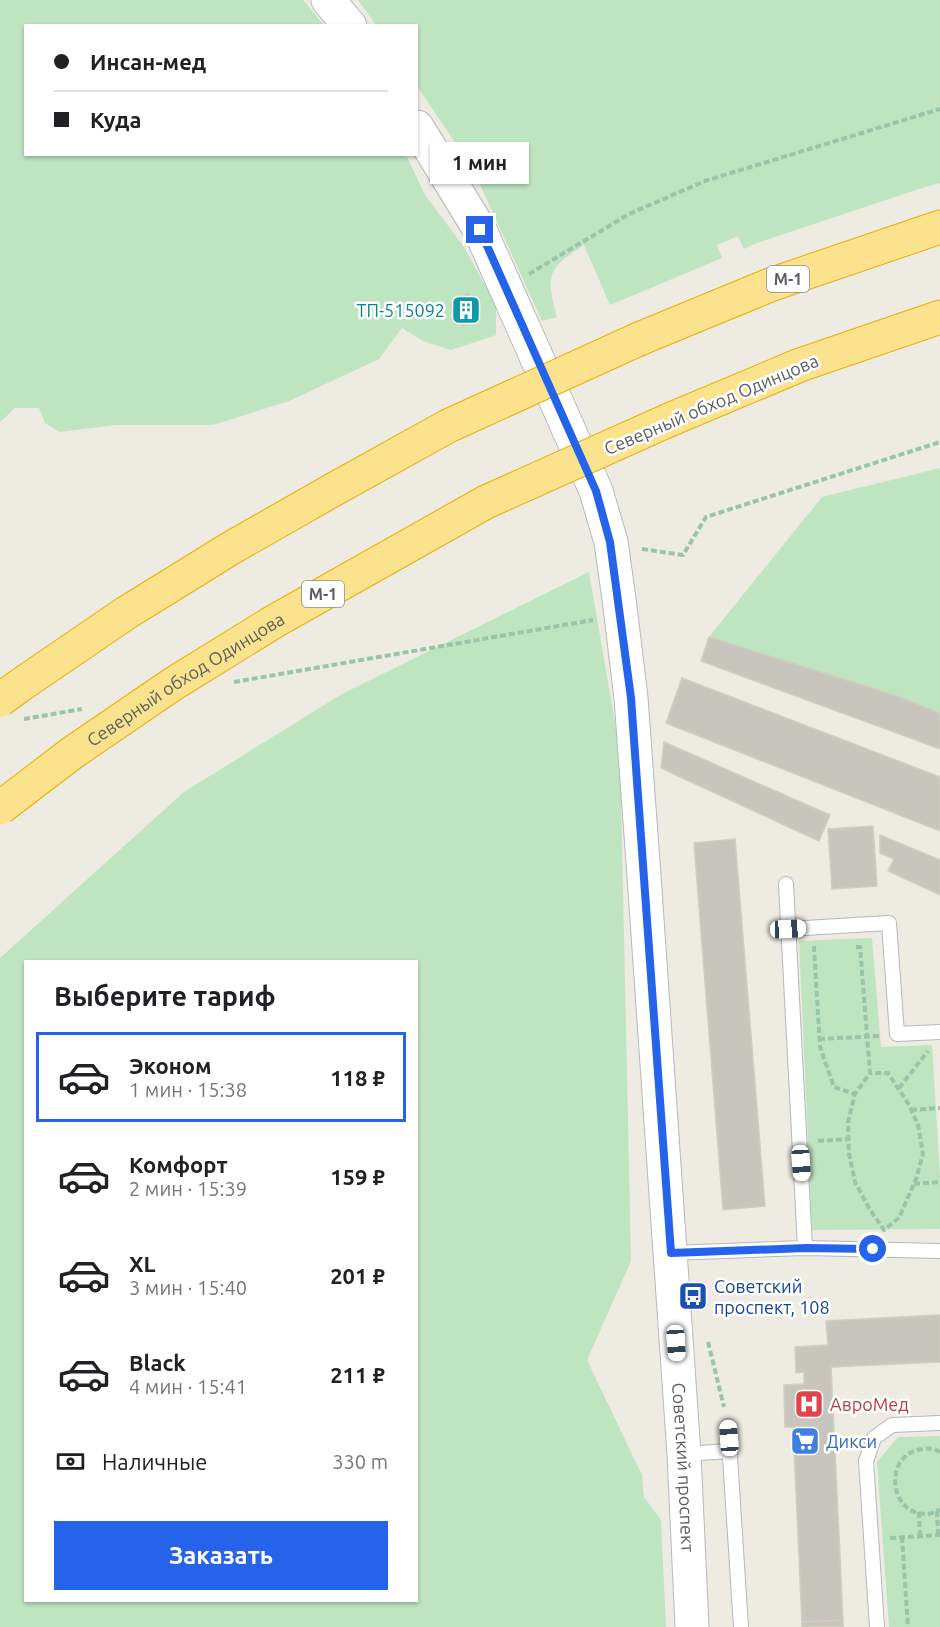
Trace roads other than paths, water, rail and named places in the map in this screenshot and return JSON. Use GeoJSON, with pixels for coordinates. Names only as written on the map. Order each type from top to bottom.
{"type":"FeatureCollection","features":[{"type":"Feature","properties":{"kind":"highway","name":"М-1"},"geometry":{"type":"LineString","coordinates":[[12,710],[126,613],[231,548],[448,426],[639,339],[770,285],[940,227]]}},
{"type":"Feature","properties":{"kind":"highway","name":"Северный обход Одинцова"},"geometry":{"type":"LineString","coordinates":[[0,808],[72,753],[172,684],[275,621],[486,502],[669,420],[800,365],[940,317]]}},
{"type":"Feature","properties":{"kind":"street"},"geometry":{"type":"LineString","coordinates":[[328,0],[348,24]]}},
{"type":"Feature","properties":{"kind":"street","name":"Советский проспект"},"geometry":{"type":"LineString","coordinates":[[418,130],[480,230],[596,491],[610,542],[631,698],[671,1253],[692,1627]]}},
{"type":"Feature","properties":{"kind":"lane"},"geometry":{"type":"LineString","coordinates":[[786,884],[806,1248]]}},
{"type":"Feature","properties":{"kind":"lane"},"geometry":{"type":"LineString","coordinates":[[788,929],[889,923],[897,1034],[940,1032]]}},
{"type":"Feature","properties":{"kind":"lane"},"geometry":{"type":"LineString","coordinates":[[671,1253],[806,1248],[940,1251]]}},
{"type":"Feature","properties":{"kind":"lane"},"geometry":{"type":"LineString","coordinates":[[877,1627],[866,1461],[874,1438],[892,1425],[940,1423]]}},
{"type":"Feature","properties":{"kind":"lane"},"geometry":{"type":"LineString","coordinates":[[728,1426],[741,1627]]}},
{"type":"Feature","properties":{"kind":"lane"},"geometry":{"type":"LineString","coordinates":[[684,1454],[730,1451]]}},
{"type":"Feature","properties":{"kind":"place","name":"ТП-515092"},"geometry":{"type":"Point","coordinates":[466,310]}},
{"type":"Feature","properties":{"kind":"place","name":"Советский проспект, 108"},"geometry":{"type":"Point","coordinates":[693,1296]}},
{"type":"Feature","properties":{"kind":"place","name":"АвроМед"},"geometry":{"type":"Point","coordinates":[809,1404]}},
{"type":"Feature","properties":{"kind":"place","name":"Дикси"},"geometry":{"type":"Point","coordinates":[805,1441]}}]}
